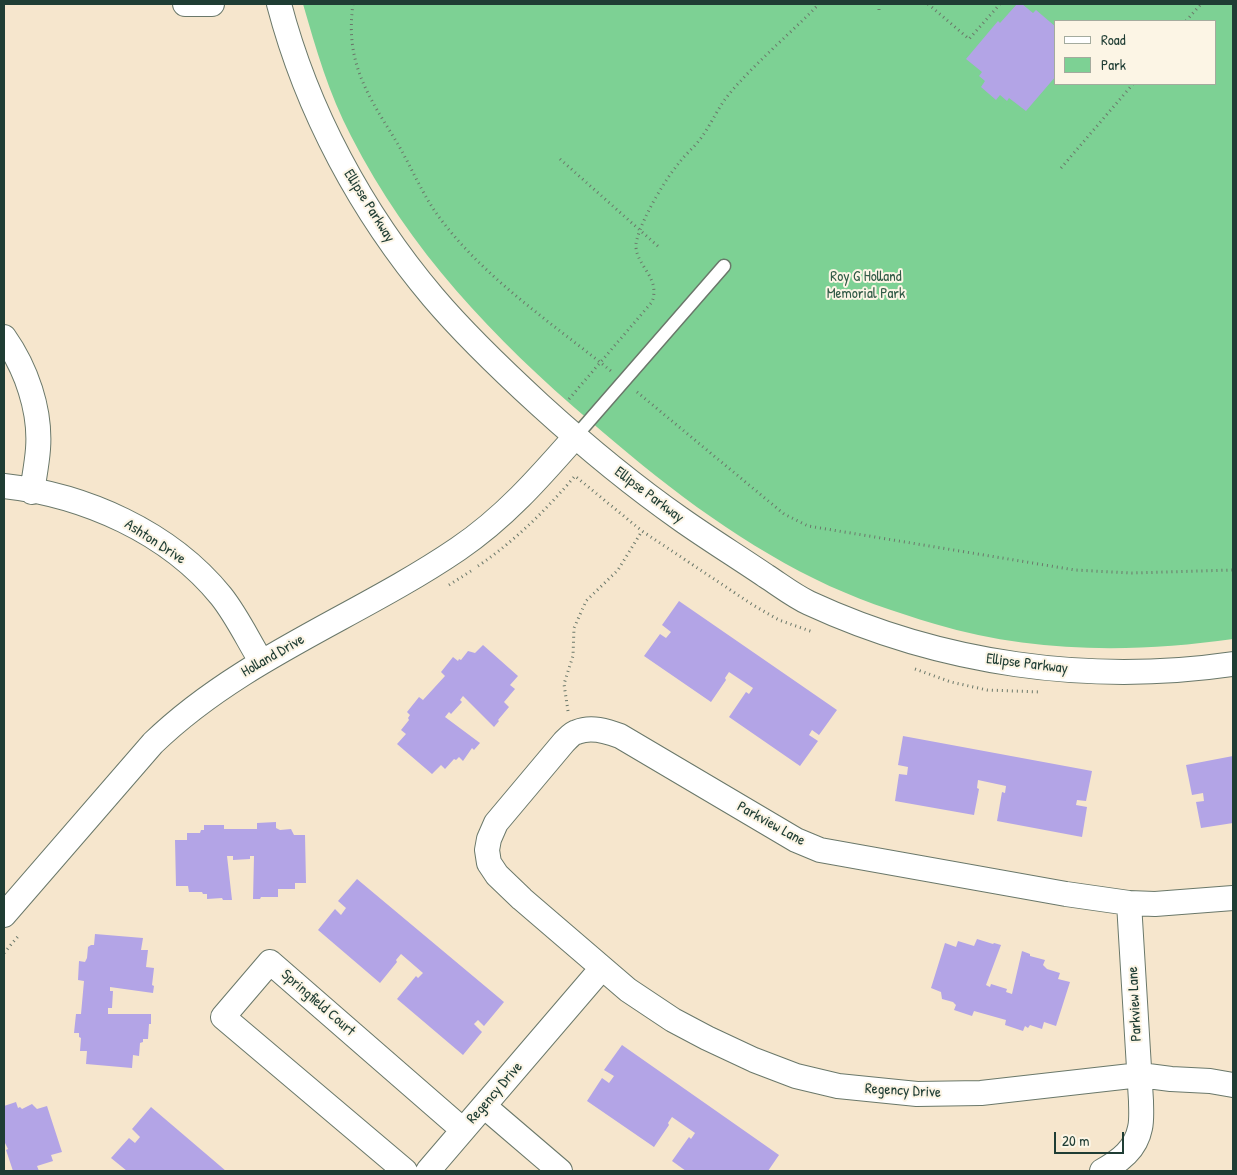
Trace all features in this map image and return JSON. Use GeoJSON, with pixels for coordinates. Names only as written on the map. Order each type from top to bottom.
{"type":"FeatureCollection","features":[{"type":"Feature","properties":{"kind":"street"},"geometry":{"type":"LineString","coordinates":[[186,4],[212,4]]}},
{"type":"Feature","properties":{"kind":"street","name":"Ellipse Parkway"},"geometry":{"type":"LineString","coordinates":[[279,4],[310,96],[347,172],[378,225],[433,298],[506,374],[575,437],[651,498],[708,538],[806,602],[872,628],[942,650],[993,661],[1059,669],[1126,673],[1194,669],[1233,664]]}},
{"type":"Feature","properties":{"kind":"street"},"geometry":{"type":"LineString","coordinates":[[4,337],[26,378],[35,410],[38,450],[32,492]]}},
{"type":"Feature","properties":{"kind":"street","name":"Holland Drive"},"geometry":{"type":"LineString","coordinates":[[4,915],[153,743],[175,722],[200,702],[261,662],[418,575],[459,548],[505,513],[575,437]]}},
{"type":"Feature","properties":{"kind":"street","name":"Ashton Drive"},"geometry":{"type":"LineString","coordinates":[[4,486],[58,497],[108,514],[137,528],[167,546],[198,571],[220,595],[231,610],[261,662]]}},
{"type":"Feature","properties":{"kind":"street","name":"Parkview Lane"},"geometry":{"type":"LineString","coordinates":[[517,798],[564,742],[576,732],[607,731],[620,736],[796,840],[820,850],[1066,894],[1129,903],[1154,904],[1233,898]]}},
{"type":"Feature","properties":{"kind":"street","name":"Regency Drive"},"geometry":{"type":"LineString","coordinates":[[517,798],[496,823],[489,840],[488,850],[489,863],[497,874],[522,899],[628,990],[665,1015],[707,1038],[796,1076],[838,1086],[917,1094],[981,1093],[1140,1074],[1171,1079],[1233,1084]]}},
{"type":"Feature","properties":{"kind":"street","name":"Parkview Lane"},"geometry":{"type":"LineString","coordinates":[[1102,1171],[1126,1155],[1133,1146],[1141,1128],[1140,1074],[1129,903]]}},
{"type":"Feature","properties":{"kind":"street","name":"Springfield Court"},"geometry":{"type":"LineString","coordinates":[[405,1171],[223,1017],[270,962],[463,1130]]}},
{"type":"Feature","properties":{"kind":"street","name":"Regency Drive"},"geometry":{"type":"LineString","coordinates":[[428,1171],[602,968]]}},
{"type":"Feature","properties":{"kind":"street"},"geometry":{"type":"LineString","coordinates":[[484,1106],[560,1171]]}},
{"type":"Feature","properties":{"kind":"lane"},"geometry":{"type":"LineString","coordinates":[[575,437],[724,266]]}},
{"type":"Feature","properties":{"kind":"path"},"geometry":{"type":"LineString","coordinates":[[353,4],[353,48],[360,78],[438,216],[476,261],[784,514],[808,526],[1075,570],[1132,573],[1233,570]]}},
{"type":"Feature","properties":{"kind":"path"},"geometry":{"type":"LineString","coordinates":[[567,401],[647,310],[655,295],[652,282],[635,248],[640,230],[666,180],[696,144],[725,100],[783,38],[819,4]]}},
{"type":"Feature","properties":{"kind":"path"},"geometry":{"type":"LineString","coordinates":[[878,10],[879,4]]}},
{"type":"Feature","properties":{"kind":"path"},"geometry":{"type":"LineString","coordinates":[[928,4],[969,39],[1000,4]]}},
{"type":"Feature","properties":{"kind":"path"},"geometry":{"type":"LineString","coordinates":[[1187,20],[1202,4]]}},
{"type":"Feature","properties":{"kind":"path"},"geometry":{"type":"LineString","coordinates":[[1061,168],[1132,85]]}},
{"type":"Feature","properties":{"kind":"path"},"geometry":{"type":"LineString","coordinates":[[560,159],[660,248]]}},
{"type":"Feature","properties":{"kind":"path"},"geometry":{"type":"LineString","coordinates":[[442,589],[509,543],[555,499],[574,476],[642,532],[753,605],[778,620],[814,633]]}},
{"type":"Feature","properties":{"kind":"path"},"geometry":{"type":"LineString","coordinates":[[564,684],[573,656],[574,628],[586,601],[618,570],[642,532]]}},
{"type":"Feature","properties":{"kind":"path"},"geometry":{"type":"LineString","coordinates":[[915,668],[951,682],[987,690],[1051,692]]}},
{"type":"Feature","properties":{"kind":"path"},"geometry":{"type":"LineString","coordinates":[[4,953],[23,930]]}},
{"type":"Feature","properties":{"kind":"green space","name":"Roy G Holland Memorial Park"},"geometry":{"type":"Polygon","coordinates":[[[303,4],[1233,4],[1233,639],[1158,647],[1083,648],[1009,641],[972,634],[905,615],[844,592],[784,563],[726,527],[670,487],[590,421],[520,358],[456,290],[399,217],[374,178],[343,120],[318,54],[303,4]]]}},
{"type":"Feature","properties":{"kind":"building"},"geometry":{"type":"Polygon","coordinates":[[[1017,4],[1022,4],[1033,13],[1036,10],[1054,25],[1054,78],[1026,111],[1009,98],[1007,101],[1000,95],[996,100],[981,87],[985,81],[979,76],[982,72],[966,59],[998,21],[1000,23],[1017,4]]]}},
{"type":"Feature","properties":{"kind":"building"},"geometry":{"type":"Polygon","coordinates":[[[679,601],[837,710],[819,735],[812,730],[809,735],[818,741],[800,766],[729,717],[746,692],[749,694],[753,688],[729,672],[725,678],[726,680],[711,702],[644,656],[660,634],[666,638],[671,632],[662,625],[679,601]]]}},
{"type":"Feature","properties":{"kind":"building"},"geometry":{"type":"Polygon","coordinates":[[[483,645],[518,676],[510,685],[515,689],[504,702],[509,707],[494,727],[463,696],[460,700],[462,702],[451,714],[449,712],[445,717],[480,743],[474,750],[472,748],[463,761],[459,757],[456,760],[454,759],[445,769],[441,765],[432,774],[397,744],[406,734],[401,730],[409,720],[410,715],[407,712],[419,697],[423,700],[445,676],[441,672],[453,657],[458,661],[459,659],[461,660],[468,651],[475,653],[483,645]]]}},
{"type":"Feature","properties":{"kind":"building"},"geometry":{"type":"Polygon","coordinates":[[[903,736],[1092,771],[1086,801],[1077,800],[1076,805],[1087,807],[1082,837],[997,821],[1002,792],[1005,793],[1006,786],[978,780],[977,788],[979,789],[974,815],[895,801],[899,774],[907,775],[908,767],[898,765],[903,736]]]}},
{"type":"Feature","properties":{"kind":"building"},"geometry":{"type":"Polygon","coordinates":[[[1233,756],[1233,823],[1201,828],[1196,802],[1204,801],[1203,793],[1192,795],[1186,765],[1233,756]]]}},
{"type":"Feature","properties":{"kind":"building"},"geometry":{"type":"Polygon","coordinates":[[[276,822],[276,828],[280,830],[291,829],[294,835],[305,835],[306,883],[295,883],[295,889],[278,889],[278,897],[253,899],[254,856],[250,856],[250,859],[233,860],[233,856],[227,856],[232,900],[223,900],[222,898],[207,899],[207,894],[202,892],[189,892],[188,886],[176,886],[175,840],[187,840],[187,833],[200,833],[201,830],[204,830],[204,825],[224,825],[224,829],[257,829],[257,823],[276,822]]]}},
{"type":"Feature","properties":{"kind":"building"},"geometry":{"type":"Polygon","coordinates":[[[357,879],[504,1002],[484,1026],[478,1020],[474,1024],[482,1032],[463,1055],[397,999],[416,976],[418,978],[423,973],[401,954],[380,983],[318,930],[335,909],[341,915],[346,908],[338,901],[357,879]]]}},
{"type":"Feature","properties":{"kind":"building"},"geometry":{"type":"Polygon","coordinates":[[[95,934],[143,938],[141,950],[148,950],[146,967],[154,968],[153,993],[110,987],[110,991],[113,991],[112,1008],[108,1008],[108,1014],[151,1014],[148,1039],[143,1039],[143,1042],[140,1043],[139,1056],[133,1055],[132,1068],[86,1064],[87,1051],[80,1051],[81,1038],[79,1033],[74,1033],[76,1014],[81,1014],[84,981],[78,980],[79,961],[85,962],[88,947],[94,945],[95,934]]]}},
{"type":"Feature","properties":{"kind":"building"},"geometry":{"type":"Polygon","coordinates":[[[977,939],[1001,945],[986,985],[990,987],[991,984],[1007,989],[1006,992],[1012,994],[1022,951],[1030,954],[1030,956],[1045,960],[1043,965],[1047,969],[1060,973],[1058,979],[1070,982],[1056,1026],[1044,1022],[1042,1029],[1030,1025],[1028,1028],[1025,1026],[1023,1031],[1005,1025],[1006,1020],[974,1011],[972,1016],[954,1010],[956,1005],[953,1002],[942,999],[941,992],[931,988],[945,943],[956,947],[958,941],[974,946],[977,939]]]}},
{"type":"Feature","properties":{"kind":"building"},"geometry":{"type":"Polygon","coordinates":[[[622,1045],[779,1155],[768,1171],[686,1171],[672,1161],[689,1137],[691,1139],[695,1133],[672,1117],[668,1123],[669,1125],[654,1147],[587,1101],[602,1078],[609,1083],[614,1076],[604,1070],[622,1045]]]}},
{"type":"Feature","properties":{"kind":"building"},"geometry":{"type":"Polygon","coordinates":[[[16,1102],[18,1108],[22,1109],[32,1104],[37,1109],[47,1106],[62,1152],[51,1155],[53,1161],[37,1166],[39,1171],[13,1171],[6,1150],[8,1149],[4,1141],[4,1106],[16,1102]]]}},
{"type":"Feature","properties":{"kind":"building"},"geometry":{"type":"Polygon","coordinates":[[[151,1107],[226,1171],[127,1171],[111,1158],[129,1138],[135,1143],[140,1137],[132,1129],[151,1107]]]}}]}
